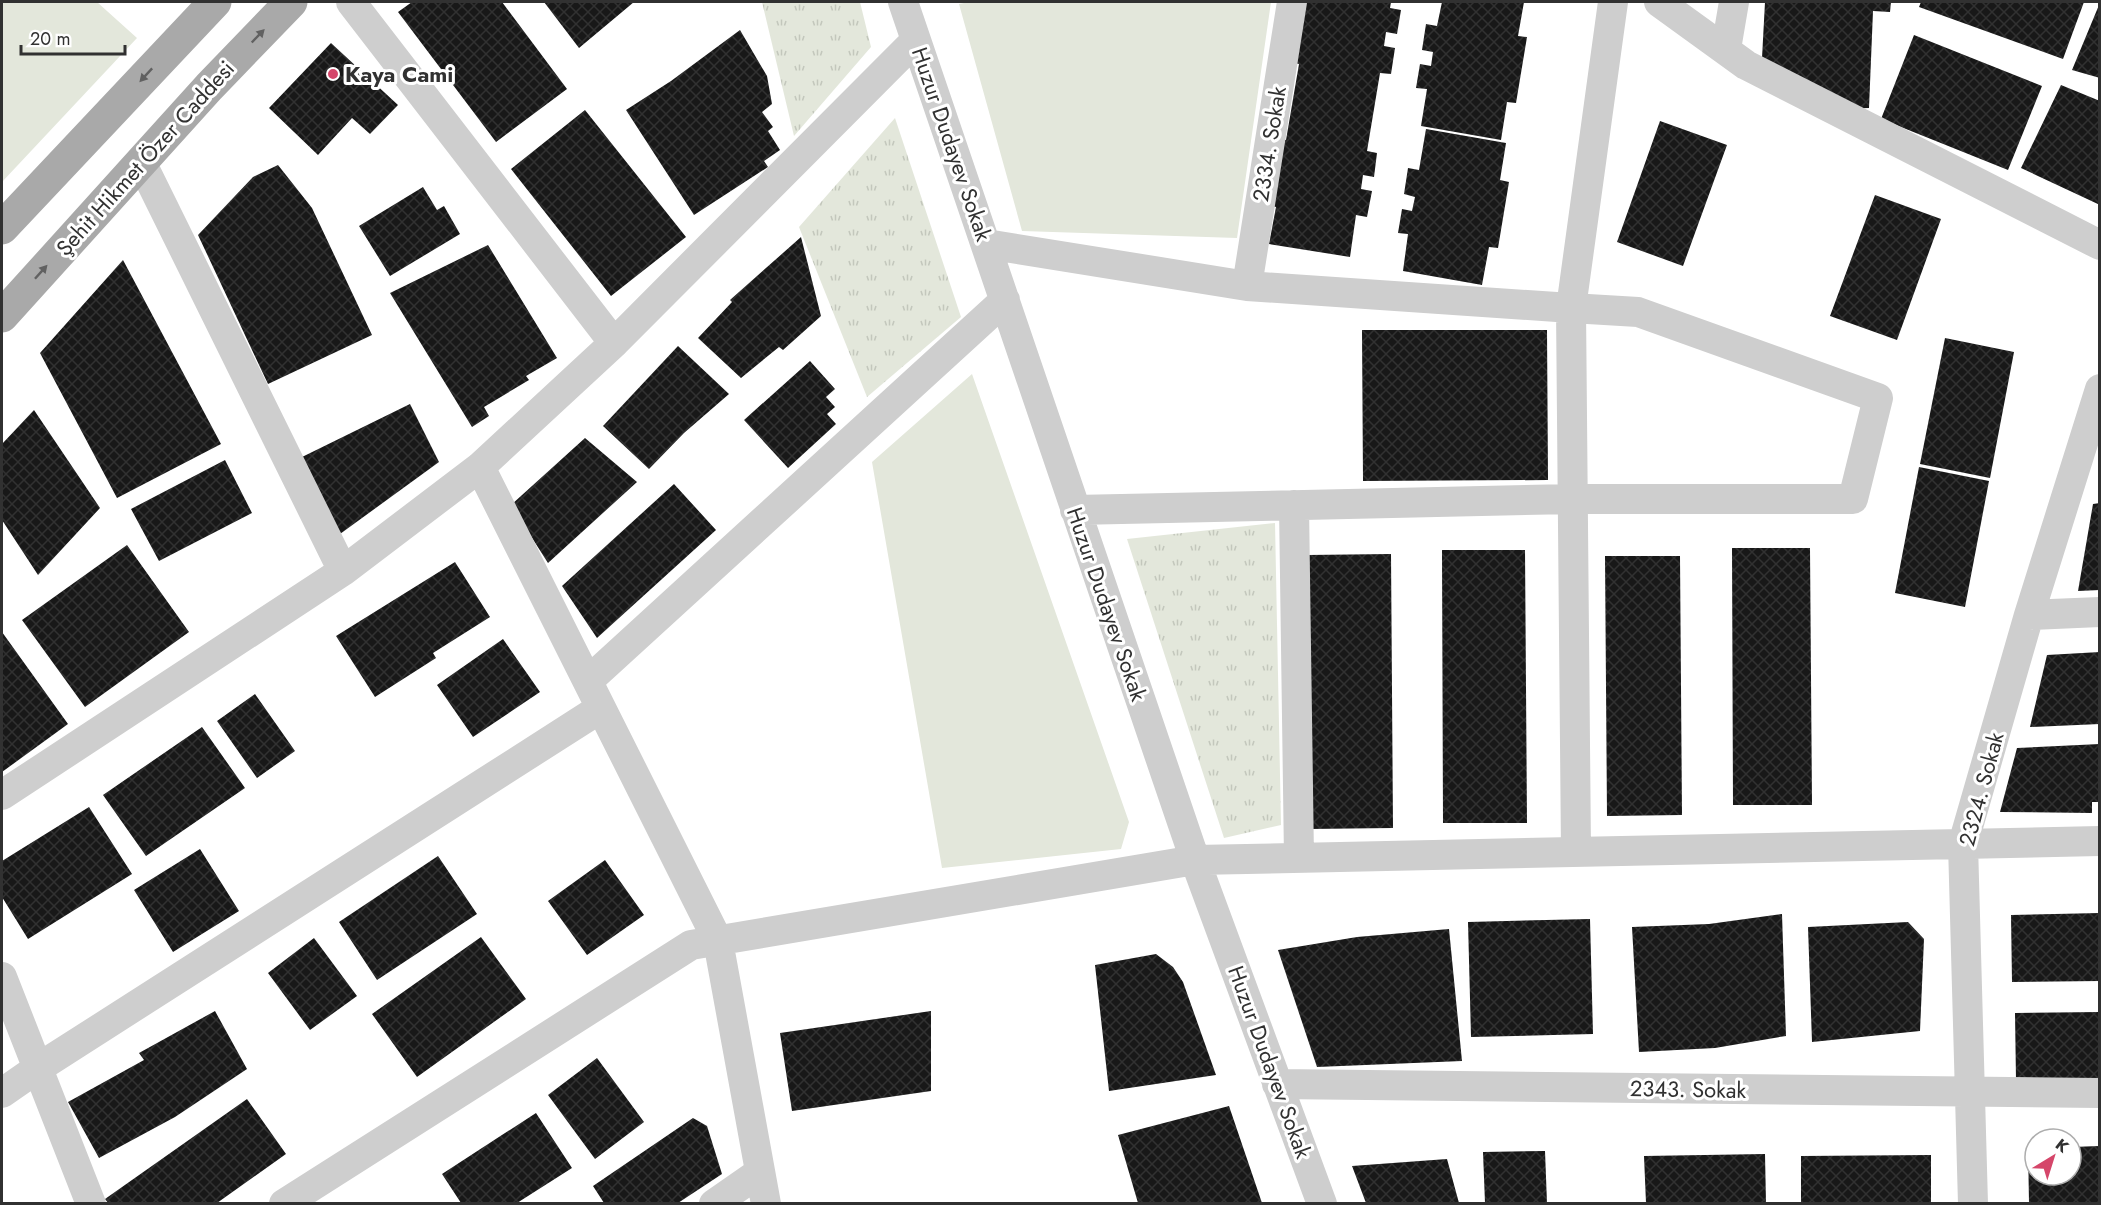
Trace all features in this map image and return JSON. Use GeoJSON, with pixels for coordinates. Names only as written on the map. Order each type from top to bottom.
{"type":"FeatureCollection","features":[{"type":"Feature","properties":{"kind":"main road"},"geometry":{"type":"LineString","coordinates":[[2,228],[215,2]]}},
{"type":"Feature","properties":{"kind":"main road","name":"Şehit Hikmet Özer Caddesi"},"geometry":{"type":"LineString","coordinates":[[2,316],[209,87],[291,2]]}},
{"type":"Feature","properties":{"kind":"street"},"geometry":{"type":"LineString","coordinates":[[351,2],[614,343]]}},
{"type":"Feature","properties":{"kind":"street","name":"Huzur Dudayev Sokak"},"geometry":{"type":"LineString","coordinates":[[903,2],[1195,860],[1322,1203]]}},
{"type":"Feature","properties":{"kind":"street","name":"2334. Sokak"},"geometry":{"type":"LineString","coordinates":[[1247,286],[1292,2]]}},
{"type":"Feature","properties":{"kind":"street"},"geometry":{"type":"LineString","coordinates":[[1576,852],[1571,308],[1613,2]]}},
{"type":"Feature","properties":{"kind":"street"},"geometry":{"type":"LineString","coordinates":[[1659,2],[1746,65],[2100,245]]}},
{"type":"Feature","properties":{"kind":"street"},"geometry":{"type":"LineString","coordinates":[[1726,49],[1734,2]]}},
{"type":"Feature","properties":{"kind":"street"},"geometry":{"type":"LineString","coordinates":[[2,795],[343,571],[480,467],[614,343],[916,40]]}},
{"type":"Feature","properties":{"kind":"street"},"geometry":{"type":"LineString","coordinates":[[141,162],[343,571]]}},
{"type":"Feature","properties":{"kind":"street"},"geometry":{"type":"LineString","coordinates":[[986,244],[1247,286],[1638,312],[1878,398],[1853,499],[1573,500],[1075,510]]}},
{"type":"Feature","properties":{"kind":"street"},"geometry":{"type":"LineString","coordinates":[[588,681],[1005,300]]}},
{"type":"Feature","properties":{"kind":"street","name":"2324. Sokak"},"geometry":{"type":"LineString","coordinates":[[1973,1203],[1963,844],[2029,615],[2100,389]]}},
{"type":"Feature","properties":{"kind":"street"},"geometry":{"type":"LineString","coordinates":[[480,467],[718,940],[766,1203]]}},
{"type":"Feature","properties":{"kind":"street"},"geometry":{"type":"LineString","coordinates":[[1294,505],[1299,858]]}},
{"type":"Feature","properties":{"kind":"street"},"geometry":{"type":"LineString","coordinates":[[2029,615],[2100,612]]}},
{"type":"Feature","properties":{"kind":"street"},"geometry":{"type":"LineString","coordinates":[[2,1093],[601,708]]}},
{"type":"Feature","properties":{"kind":"street"},"geometry":{"type":"LineString","coordinates":[[284,1203],[691,945],[1195,860],[2100,841]]}},
{"type":"Feature","properties":{"kind":"street"},"geometry":{"type":"LineString","coordinates":[[2,978],[91,1203]]}},
{"type":"Feature","properties":{"kind":"street","name":"2343. Sokak"},"geometry":{"type":"LineString","coordinates":[[1277,1084],[2100,1093]]}},
{"type":"Feature","properties":{"kind":"street"},"geometry":{"type":"LineString","coordinates":[[714,1203],[760,1172]]}},
{"type":"Feature","properties":{"kind":"green space"},"geometry":{"type":"Polygon","coordinates":[[[2,2],[97,2],[137,38],[2,182],[2,2]]]}},
{"type":"Feature","properties":{"kind":"green space"},"geometry":{"type":"Polygon","coordinates":[[[762,2],[860,2],[871,47],[794,136],[762,2]]]}},
{"type":"Feature","properties":{"kind":"green space"},"geometry":{"type":"Polygon","coordinates":[[[969,2],[1271,2],[1237,238],[1022,231],[959,4],[969,2]]]}},
{"type":"Feature","properties":{"kind":"green space"},"geometry":{"type":"Polygon","coordinates":[[[895,118],[961,317],[867,397],[799,227],[895,118]]]}},
{"type":"Feature","properties":{"kind":"green space"},"geometry":{"type":"Polygon","coordinates":[[[972,374],[1129,822],[1121,849],[942,868],[872,462],[972,374]]]}},
{"type":"Feature","properties":{"kind":"green space"},"geometry":{"type":"Polygon","coordinates":[[[1275,523],[1281,825],[1224,838],[1127,539],[1275,523]]]}},
{"type":"Feature","properties":{"kind":"building"},"geometry":{"type":"Polygon","coordinates":[[[412,2],[502,2],[567,89],[496,142],[398,12],[412,2]]]}},
{"type":"Feature","properties":{"kind":"building"},"geometry":{"type":"Polygon","coordinates":[[[544,2],[634,2],[579,48],[544,2]]]}},
{"type":"Feature","properties":{"kind":"building"},"geometry":{"type":"Polygon","coordinates":[[[1300,2],[1391,2],[1390,8],[1401,10],[1397,34],[1386,32],[1384,46],[1395,48],[1391,74],[1380,73],[1367,151],[1377,153],[1374,177],[1363,175],[1361,189],[1372,191],[1367,217],[1356,215],[1350,257],[1269,244],[1276,207],[1267,205],[1277,138],[1286,140],[1299,64],[1290,62],[1300,2]]]}},
{"type":"Feature","properties":{"kind":"building"},"geometry":{"type":"Polygon","coordinates":[[[1442,2],[1524,2],[1518,36],[1527,37],[1516,103],[1507,102],[1501,140],[1421,126],[1427,89],[1416,88],[1420,64],[1431,66],[1433,52],[1422,50],[1426,24],[1437,26],[1442,2]]]}},
{"type":"Feature","properties":{"kind":"building"},"geometry":{"type":"Polygon","coordinates":[[[1765,2],[1891,2],[1890,12],[1873,11],[1869,108],[1839,109],[1762,58],[1765,2]]]}},
{"type":"Feature","properties":{"kind":"building"},"geometry":{"type":"Polygon","coordinates":[[[1921,2],[2084,2],[2063,59],[1919,7],[1921,2]]]}},
{"type":"Feature","properties":{"kind":"building"},"geometry":{"type":"Polygon","coordinates":[[[2100,5],[2100,78],[2072,70],[2100,5]]]}},
{"type":"Feature","properties":{"kind":"building"},"geometry":{"type":"Polygon","coordinates":[[[740,30],[767,76],[772,104],[762,112],[773,127],[768,131],[780,150],[764,161],[768,167],[694,215],[626,110],[671,81],[740,30]]]}},
{"type":"Feature","properties":{"kind":"building"},"geometry":{"type":"Polygon","coordinates":[[[1914,35],[2042,86],[2008,170],[1881,119],[1914,35]]]}},
{"type":"Feature","properties":{"kind":"building","name":"Kaya Cami"},"geometry":{"type":"Polygon","coordinates":[[[331,43],[398,105],[370,134],[352,118],[318,155],[269,108],[331,43]]]}},
{"type":"Feature","properties":{"kind":"building"},"geometry":{"type":"Polygon","coordinates":[[[2061,85],[2100,101],[2100,205],[2021,168],[2061,85]]]}},
{"type":"Feature","properties":{"kind":"building"},"geometry":{"type":"Polygon","coordinates":[[[585,110],[686,237],[611,296],[511,169],[585,110]]]}},
{"type":"Feature","properties":{"kind":"building"},"geometry":{"type":"Polygon","coordinates":[[[1660,121],[1727,145],[1683,266],[1617,242],[1660,121]]]}},
{"type":"Feature","properties":{"kind":"building"},"geometry":{"type":"Polygon","coordinates":[[[1426,129],[1506,143],[1500,180],[1509,182],[1498,248],[1489,247],[1482,285],[1403,271],[1408,234],[1398,233],[1402,209],[1412,211],[1415,197],[1404,194],[1408,168],[1419,170],[1426,129]]]}},
{"type":"Feature","properties":{"kind":"building"},"geometry":{"type":"Polygon","coordinates":[[[278,165],[312,208],[372,335],[268,384],[198,235],[253,177],[278,165]]]}},
{"type":"Feature","properties":{"kind":"building"},"geometry":{"type":"Polygon","coordinates":[[[423,187],[437,210],[444,206],[460,234],[390,276],[359,226],[423,187]]]}},
{"type":"Feature","properties":{"kind":"building"},"geometry":{"type":"Polygon","coordinates":[[[1875,195],[1941,219],[1897,340],[1830,316],[1875,195]]]}},
{"type":"Feature","properties":{"kind":"building"},"geometry":{"type":"Polygon","coordinates":[[[801,237],[821,316],[783,350],[779,347],[741,378],[698,338],[732,302],[730,300],[801,237]]]}},
{"type":"Feature","properties":{"kind":"building"},"geometry":{"type":"Polygon","coordinates":[[[488,245],[557,358],[526,376],[529,380],[484,407],[489,416],[472,427],[390,293],[488,245]]]}},
{"type":"Feature","properties":{"kind":"building"},"geometry":{"type":"Polygon","coordinates":[[[123,260],[221,444],[117,498],[40,353],[123,260]]]}},
{"type":"Feature","properties":{"kind":"building"},"geometry":{"type":"Polygon","coordinates":[[[1362,330],[1547,330],[1548,480],[1363,481],[1362,330]]]}},
{"type":"Feature","properties":{"kind":"building"},"geometry":{"type":"Polygon","coordinates":[[[1945,338],[2014,352],[1990,478],[1920,464],[1945,338]]]}},
{"type":"Feature","properties":{"kind":"building"},"geometry":{"type":"Polygon","coordinates":[[[678,346],[729,394],[684,433],[649,469],[603,426],[678,346]]]}},
{"type":"Feature","properties":{"kind":"building"},"geometry":{"type":"Polygon","coordinates":[[[810,361],[835,389],[826,397],[835,407],[827,414],[836,424],[788,468],[744,420],[810,361]]]}},
{"type":"Feature","properties":{"kind":"building"},"geometry":{"type":"Polygon","coordinates":[[[410,404],[439,462],[340,534],[302,457],[410,404]]]}},
{"type":"Feature","properties":{"kind":"building"},"geometry":{"type":"Polygon","coordinates":[[[34,410],[100,508],[38,575],[2,520],[2,444],[34,410]]]}},
{"type":"Feature","properties":{"kind":"building"},"geometry":{"type":"Polygon","coordinates":[[[585,438],[637,482],[548,563],[511,505],[585,438]]]}},
{"type":"Feature","properties":{"kind":"building"},"geometry":{"type":"Polygon","coordinates":[[[225,460],[252,513],[159,561],[131,509],[225,460]]]}},
{"type":"Feature","properties":{"kind":"building"},"geometry":{"type":"Polygon","coordinates":[[[1919,467],[1989,481],[1965,607],[1895,593],[1919,467]]]}},
{"type":"Feature","properties":{"kind":"building"},"geometry":{"type":"Polygon","coordinates":[[[674,484],[716,530],[597,638],[562,586],[674,484]]]}},
{"type":"Feature","properties":{"kind":"building"},"geometry":{"type":"Polygon","coordinates":[[[2100,503],[2100,590],[2078,591],[2093,504],[2100,503]]]}},
{"type":"Feature","properties":{"kind":"building"},"geometry":{"type":"Polygon","coordinates":[[[127,545],[189,632],[85,707],[22,620],[127,545]]]}},
{"type":"Feature","properties":{"kind":"building"},"geometry":{"type":"Polygon","coordinates":[[[1732,548],[1810,548],[1812,805],[1733,805],[1732,548]]]}},
{"type":"Feature","properties":{"kind":"building"},"geometry":{"type":"Polygon","coordinates":[[[1442,550],[1525,550],[1527,823],[1443,823],[1442,550]]]}},
{"type":"Feature","properties":{"kind":"building"},"geometry":{"type":"Polygon","coordinates":[[[1391,554],[1393,828],[1309,829],[1307,555],[1391,554]]]}},
{"type":"Feature","properties":{"kind":"building"},"geometry":{"type":"Polygon","coordinates":[[[1605,556],[1680,556],[1682,815],[1607,816],[1605,556]]]}},
{"type":"Feature","properties":{"kind":"building"},"geometry":{"type":"Polygon","coordinates":[[[455,562],[490,617],[433,653],[436,658],[375,697],[336,636],[455,562]]]}},
{"type":"Feature","properties":{"kind":"building"},"geometry":{"type":"Polygon","coordinates":[[[2,632],[68,724],[2,772],[2,632]]]}},
{"type":"Feature","properties":{"kind":"building"},"geometry":{"type":"Polygon","coordinates":[[[503,639],[540,692],[473,737],[437,685],[503,639]]]}},
{"type":"Feature","properties":{"kind":"building"},"geometry":{"type":"Polygon","coordinates":[[[2100,652],[2100,724],[2030,727],[2047,655],[2100,652]]]}},
{"type":"Feature","properties":{"kind":"building"},"geometry":{"type":"Polygon","coordinates":[[[255,694],[295,751],[257,778],[217,721],[255,694]]]}},
{"type":"Feature","properties":{"kind":"building"},"geometry":{"type":"Polygon","coordinates":[[[202,727],[245,788],[146,856],[103,795],[202,727]]]}},
{"type":"Feature","properties":{"kind":"building"},"geometry":{"type":"Polygon","coordinates":[[[2100,744],[2100,802],[2092,802],[2092,813],[2000,812],[2017,748],[2100,744]]]}},
{"type":"Feature","properties":{"kind":"building"},"geometry":{"type":"Polygon","coordinates":[[[89,807],[132,874],[28,939],[2,897],[2,861],[89,807]]]}},
{"type":"Feature","properties":{"kind":"building"},"geometry":{"type":"Polygon","coordinates":[[[200,849],[239,911],[173,952],[134,890],[200,849]]]}},
{"type":"Feature","properties":{"kind":"building"},"geometry":{"type":"Polygon","coordinates":[[[438,856],[477,914],[377,980],[339,922],[438,856]]]}},
{"type":"Feature","properties":{"kind":"building"},"geometry":{"type":"Polygon","coordinates":[[[605,860],[644,915],[587,955],[548,901],[605,860]]]}},
{"type":"Feature","properties":{"kind":"building"},"geometry":{"type":"Polygon","coordinates":[[[2100,913],[2100,981],[2012,982],[2011,915],[2100,913]]]}},
{"type":"Feature","properties":{"kind":"building"},"geometry":{"type":"Polygon","coordinates":[[[1782,914],[1786,1036],[1715,1048],[1639,1052],[1632,927],[1709,924],[1782,914]]]}},
{"type":"Feature","properties":{"kind":"building"},"geometry":{"type":"Polygon","coordinates":[[[1590,919],[1593,1034],[1471,1037],[1468,922],[1590,919]]]}},
{"type":"Feature","properties":{"kind":"building"},"geometry":{"type":"Polygon","coordinates":[[[1908,922],[1924,939],[1920,1031],[1812,1042],[1808,927],[1908,922]]]}},
{"type":"Feature","properties":{"kind":"building"},"geometry":{"type":"Polygon","coordinates":[[[1449,929],[1462,1061],[1317,1067],[1278,950],[1357,937],[1449,929]]]}},
{"type":"Feature","properties":{"kind":"building"},"geometry":{"type":"Polygon","coordinates":[[[481,937],[526,999],[417,1077],[372,1014],[481,937]]]}},
{"type":"Feature","properties":{"kind":"building"},"geometry":{"type":"Polygon","coordinates":[[[314,938],[357,996],[310,1030],[268,973],[314,938]]]}},
{"type":"Feature","properties":{"kind":"building"},"geometry":{"type":"Polygon","coordinates":[[[1156,954],[1173,967],[1183,982],[1216,1075],[1109,1091],[1095,965],[1156,954]]]}},
{"type":"Feature","properties":{"kind":"building"},"geometry":{"type":"Polygon","coordinates":[[[215,1011],[247,1069],[175,1117],[99,1158],[68,1102],[144,1060],[139,1053],[215,1011]]]}},
{"type":"Feature","properties":{"kind":"building"},"geometry":{"type":"Polygon","coordinates":[[[931,1011],[931,1091],[792,1111],[780,1033],[931,1011]]]}},
{"type":"Feature","properties":{"kind":"building"},"geometry":{"type":"Polygon","coordinates":[[[2100,1012],[2100,1078],[2016,1080],[2015,1013],[2100,1012]]]}},
{"type":"Feature","properties":{"kind":"building"},"geometry":{"type":"Polygon","coordinates":[[[597,1058],[644,1122],[595,1159],[548,1095],[597,1058]]]}},
{"type":"Feature","properties":{"kind":"building"},"geometry":{"type":"Polygon","coordinates":[[[247,1099],[286,1154],[217,1203],[108,1203],[105,1199],[247,1099]]]}},
{"type":"Feature","properties":{"kind":"building"},"geometry":{"type":"Polygon","coordinates":[[[1229,1106],[1262,1203],[1138,1203],[1118,1135],[1229,1106]]]}},
{"type":"Feature","properties":{"kind":"building"},"geometry":{"type":"Polygon","coordinates":[[[536,1113],[572,1168],[517,1203],[461,1203],[442,1174],[536,1113]]]}},
{"type":"Feature","properties":{"kind":"building"},"geometry":{"type":"Polygon","coordinates":[[[693,1118],[707,1126],[722,1174],[678,1203],[604,1203],[593,1186],[693,1118]]]}},
{"type":"Feature","properties":{"kind":"building"},"geometry":{"type":"Polygon","coordinates":[[[2100,1146],[2100,1203],[2029,1203],[2029,1187],[2083,1187],[2083,1147],[2100,1146]]]}},
{"type":"Feature","properties":{"kind":"building"},"geometry":{"type":"Polygon","coordinates":[[[1545,1151],[1547,1203],[1485,1203],[1483,1152],[1545,1151]]]}},
{"type":"Feature","properties":{"kind":"building"},"geometry":{"type":"Polygon","coordinates":[[[1765,1154],[1766,1203],[1646,1203],[1644,1156],[1765,1154]]]}},
{"type":"Feature","properties":{"kind":"building"},"geometry":{"type":"Polygon","coordinates":[[[1931,1155],[1931,1203],[1801,1203],[1801,1156],[1931,1155]]]}},
{"type":"Feature","properties":{"kind":"building"},"geometry":{"type":"Polygon","coordinates":[[[1447,1159],[1459,1203],[1366,1203],[1352,1166],[1447,1159]]]}},
{"type":"Feature","properties":{"kind":"place","name":"Kaya Cami"},"geometry":{"type":"Point","coordinates":[333,74]}}]}
